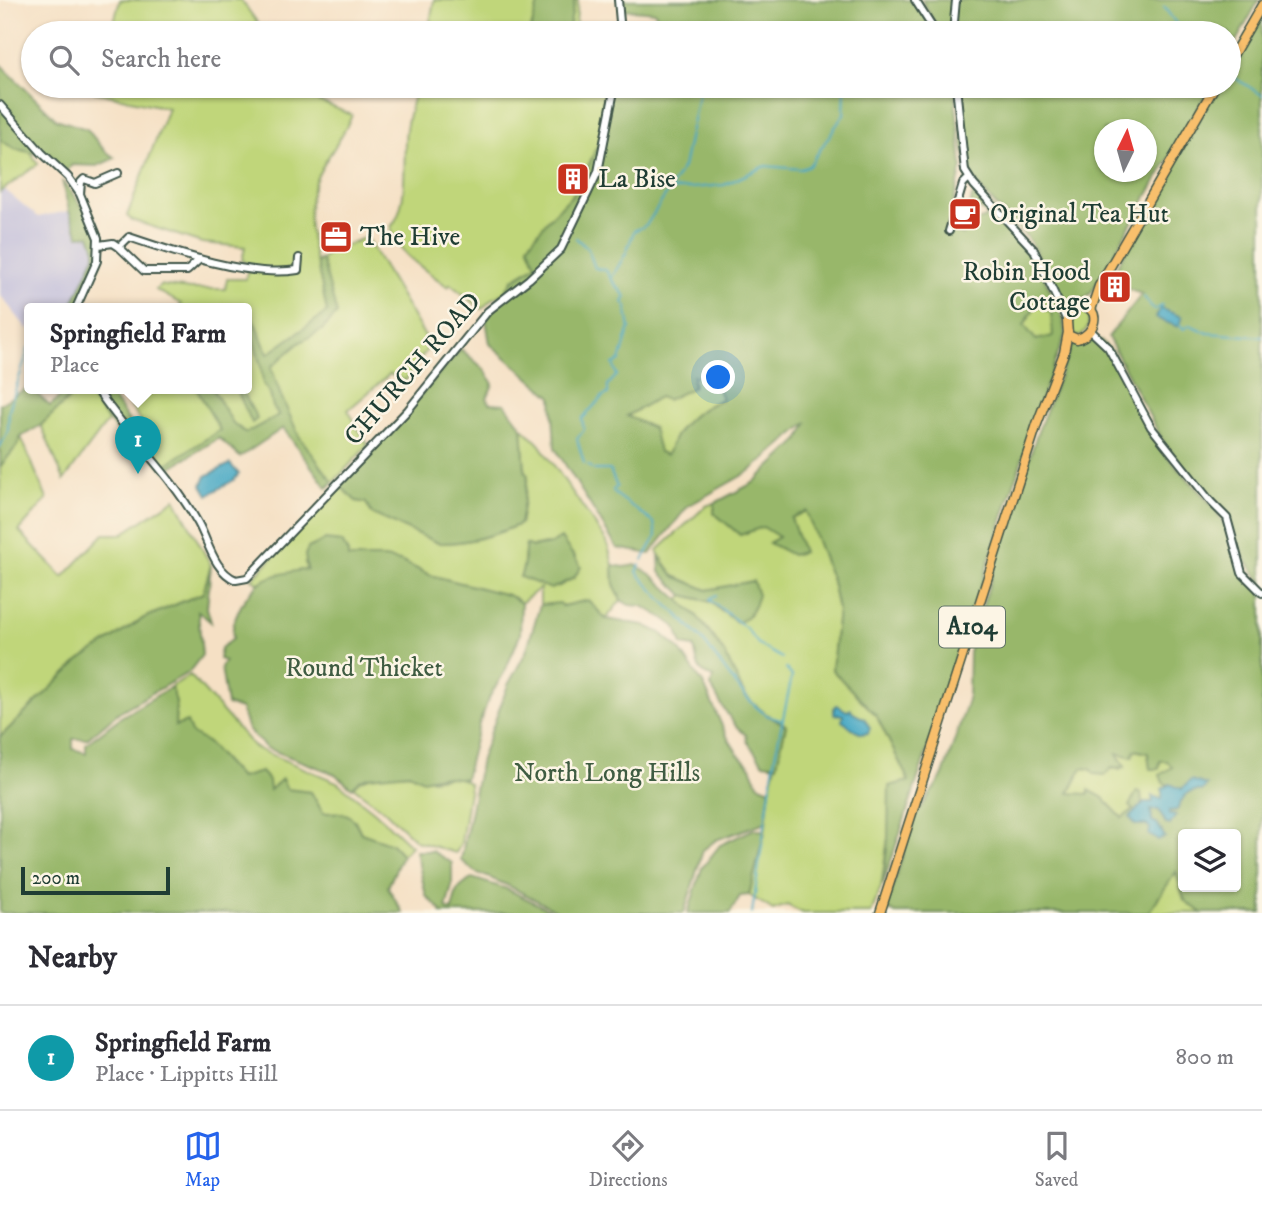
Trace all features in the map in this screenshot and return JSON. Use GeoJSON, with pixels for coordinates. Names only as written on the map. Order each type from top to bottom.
{"type":"FeatureCollection","features":[{"type":"Feature","properties":{"kind":"main road"},"geometry":{"type":"LineString","coordinates":[[1241,41],[1262,5]]}},
{"type":"Feature","properties":{"kind":"main road"},"geometry":{"type":"LineString","coordinates":[[1091,331],[1091,310],[1095,295],[1208,98]]}},
{"type":"Feature","properties":{"kind":"main road"},"geometry":{"type":"LineString","coordinates":[[1067,321],[1077,308],[1095,295]]}},
{"type":"Feature","properties":{"kind":"main road"},"geometry":{"type":"LineString","coordinates":[[1077,308],[1088,307],[1091,310]]}},
{"type":"Feature","properties":{"kind":"main road","name":"A104"},"geometry":{"type":"LineString","coordinates":[[880,913],[1037,424],[1064,354],[1067,321]]}},
{"type":"Feature","properties":{"kind":"main road","name":"A104"},"geometry":{"type":"LineString","coordinates":[[1064,354],[1077,339],[1091,331]]}},
{"type":"Feature","properties":{"kind":"main road"},"geometry":{"type":"LineString","coordinates":[[1068,332],[1070,337],[1077,339]]}},
{"type":"Feature","properties":{"kind":"street"},"geometry":{"type":"LineString","coordinates":[[618,0],[620,21]]}},
{"type":"Feature","properties":{"kind":"street"},"geometry":{"type":"LineString","coordinates":[[915,0],[928,21]]}},
{"type":"Feature","properties":{"kind":"street"},"geometry":{"type":"LineString","coordinates":[[954,21],[956,0]]}},
{"type":"Feature","properties":{"kind":"street","name":"CHURCH ROAD"},"geometry":{"type":"LineString","coordinates":[[100,394],[115,418],[165,478],[197,522],[223,571],[236,580],[245,579],[258,569],[390,429],[488,311],[529,279],[561,249],[598,173],[613,98]]}},
{"type":"Feature","properties":{"kind":"street"},"geometry":{"type":"LineString","coordinates":[[957,98],[964,167],[969,178],[1034,250],[1067,321]]}},
{"type":"Feature","properties":{"kind":"street"},"geometry":{"type":"LineString","coordinates":[[0,104],[42,153],[68,177],[80,194],[99,245],[97,261],[78,303]]}},
{"type":"Feature","properties":{"kind":"street"},"geometry":{"type":"LineString","coordinates":[[80,194],[81,182],[84,179],[95,183],[118,173]]}},
{"type":"Feature","properties":{"kind":"street"},"geometry":{"type":"LineString","coordinates":[[949,231],[963,184],[969,178]]}},
{"type":"Feature","properties":{"kind":"street"},"geometry":{"type":"LineString","coordinates":[[119,247],[129,237],[200,259],[247,268],[287,271],[298,270],[299,258]]}},
{"type":"Feature","properties":{"kind":"street"},"geometry":{"type":"LineString","coordinates":[[99,245],[113,243],[140,269],[148,272],[187,271],[200,259]]}},
{"type":"Feature","properties":{"kind":"street"},"geometry":{"type":"LineString","coordinates":[[1060,306],[1077,308]]}},
{"type":"Feature","properties":{"kind":"street"},"geometry":{"type":"LineString","coordinates":[[1091,331],[1108,347],[1151,427],[1210,502],[1227,517],[1242,573],[1262,593]]}},
{"type":"Feature","properties":{"kind":"shaded area"},"geometry":{"type":"Polygon","coordinates":[[[4,189],[38,217],[69,211],[79,235],[90,235],[95,249],[95,256],[73,303],[24,303],[24,325],[0,295],[0,192],[4,189]]]}},
{"type":"Feature","properties":{"kind":"green space"},"geometry":{"type":"Polygon","coordinates":[[[120,0],[241,0],[256,21],[114,21],[120,0]]]}},
{"type":"Feature","properties":{"kind":"green space"},"geometry":{"type":"Polygon","coordinates":[[[434,0],[578,0],[576,21],[430,21],[434,0]]]}},
{"type":"Feature","properties":{"kind":"green space"},"geometry":{"type":"Polygon","coordinates":[[[539,0],[575,0],[571,21],[533,21],[539,0]]]}},
{"type":"Feature","properties":{"kind":"green space"},"geometry":{"type":"Polygon","coordinates":[[[621,0],[916,0],[928,21],[655,21],[656,12],[621,9],[621,0]]]}},
{"type":"Feature","properties":{"kind":"green space"},"geometry":{"type":"Polygon","coordinates":[[[922,0],[1259,0],[1241,32],[1241,21],[933,21],[922,0]]]}},
{"type":"Feature","properties":{"kind":"green space"},"geometry":{"type":"Polygon","coordinates":[[[1262,9],[1262,583],[1244,558],[1232,527],[1219,505],[1165,445],[1108,337],[1142,294],[1124,288],[1110,279],[1211,98],[1241,98],[1241,46],[1262,9]]]}},
{"type":"Feature","properties":{"kind":"green space"},"geometry":{"type":"Polygon","coordinates":[[[0,64],[21,85],[21,98],[35,98],[56,119],[87,129],[104,150],[115,158],[97,166],[72,165],[64,175],[49,156],[15,149],[0,140],[0,64]]]}},
{"type":"Feature","properties":{"kind":"green space"},"geometry":{"type":"Polygon","coordinates":[[[122,98],[311,98],[352,115],[312,192],[310,222],[316,262],[331,252],[366,237],[430,345],[405,381],[390,374],[348,410],[368,445],[329,487],[295,443],[283,418],[236,451],[222,430],[163,469],[148,449],[155,441],[122,394],[252,394],[252,303],[179,303],[156,290],[160,285],[190,289],[225,289],[227,279],[246,279],[248,263],[242,261],[245,247],[202,243],[127,216],[168,108],[122,98]]]}},
{"type":"Feature","properties":{"kind":"green space"},"geometry":{"type":"Polygon","coordinates":[[[413,98],[609,98],[604,135],[587,197],[536,265],[513,279],[505,292],[482,309],[414,261],[394,237],[391,227],[401,206],[403,194],[406,129],[413,98]]]}},
{"type":"Feature","properties":{"kind":"green space"},"geometry":{"type":"Polygon","coordinates":[[[603,98],[955,98],[962,167],[947,230],[963,235],[974,222],[986,218],[987,215],[981,210],[970,207],[972,197],[977,191],[1026,243],[1063,318],[1065,335],[883,885],[888,838],[889,786],[909,781],[876,715],[832,670],[838,610],[832,581],[806,511],[791,518],[803,552],[792,555],[769,543],[779,537],[763,527],[740,535],[714,513],[715,503],[753,483],[799,440],[808,422],[750,471],[688,506],[650,554],[617,548],[555,448],[552,397],[490,344],[486,320],[513,280],[536,265],[528,245],[579,188],[601,142],[603,98]],[[1036,304],[1024,325],[1036,340],[1053,336],[1051,312],[1036,304]],[[693,376],[692,388],[667,400],[659,397],[627,416],[653,428],[659,452],[667,455],[675,436],[687,421],[722,399],[714,378],[693,376]]]}},
{"type":"Feature","properties":{"kind":"green space"},"geometry":{"type":"Polygon","coordinates":[[[961,98],[1204,98],[1157,179],[1157,119],[1094,119],[1094,182],[1155,182],[1091,293],[1070,304],[1059,297],[1029,240],[979,186],[965,156],[961,98]]]}},
{"type":"Feature","properties":{"kind":"green space"},"geometry":{"type":"Polygon","coordinates":[[[0,110],[38,164],[0,192],[0,110]]]}},
{"type":"Feature","properties":{"kind":"green space"},"geometry":{"type":"Polygon","coordinates":[[[62,180],[104,235],[102,261],[82,303],[73,303],[95,256],[95,249],[90,235],[79,236],[69,211],[62,180]]]}},
{"type":"Feature","properties":{"kind":"green space"},"geometry":{"type":"Polygon","coordinates":[[[322,259],[337,314],[322,330],[299,343],[271,367],[299,436],[333,482],[327,488],[283,428],[240,457],[219,438],[165,471],[162,467],[220,430],[199,394],[216,394],[233,423],[246,433],[279,415],[263,384],[252,336],[252,316],[268,354],[327,312],[317,263],[322,259]]]}},
{"type":"Feature","properties":{"kind":"green space"},"geometry":{"type":"Polygon","coordinates":[[[1037,304],[1051,312],[1054,336],[1036,340],[1024,325],[1037,304]]]}},
{"type":"Feature","properties":{"kind":"green space"},"geometry":{"type":"Polygon","coordinates":[[[1082,309],[1088,313],[1088,324],[1079,337],[1071,333],[1071,321],[1075,313],[1082,309]]]}},
{"type":"Feature","properties":{"kind":"green space"},"geometry":{"type":"Polygon","coordinates":[[[1086,339],[1101,341],[1111,350],[1148,431],[1165,454],[1213,506],[1228,530],[1243,565],[1262,590],[1262,913],[1202,913],[1185,901],[1182,892],[1241,892],[1241,829],[1178,829],[1178,878],[1176,872],[1148,913],[896,913],[886,909],[915,817],[943,775],[968,700],[969,652],[1037,434],[1071,347],[1086,339]],[[1135,750],[1132,757],[1117,753],[1125,767],[1112,768],[1105,775],[1094,774],[1090,769],[1082,768],[1069,793],[1089,794],[1089,790],[1102,797],[1122,818],[1133,810],[1129,806],[1137,791],[1141,793],[1142,804],[1135,812],[1150,828],[1151,810],[1159,809],[1166,824],[1175,815],[1169,815],[1169,811],[1177,810],[1184,795],[1207,785],[1182,789],[1163,783],[1160,775],[1172,767],[1167,761],[1160,761],[1159,769],[1150,769],[1148,753],[1135,750]]]}},
{"type":"Feature","properties":{"kind":"green space"},"geometry":{"type":"Polygon","coordinates":[[[461,349],[484,369],[493,384],[487,398],[489,403],[505,404],[522,427],[525,471],[528,476],[520,524],[480,538],[438,543],[372,514],[366,503],[356,501],[340,486],[461,349]]]}},
{"type":"Feature","properties":{"kind":"green space"},"geometry":{"type":"Polygon","coordinates":[[[693,376],[714,378],[722,399],[687,420],[675,436],[667,456],[659,452],[626,417],[659,397],[694,386],[693,376]]]}},
{"type":"Feature","properties":{"kind":"green space"},"geometry":{"type":"Polygon","coordinates":[[[24,390],[24,394],[37,394],[50,406],[63,394],[74,394],[41,425],[21,437],[0,467],[0,404],[24,390]]]}},
{"type":"Feature","properties":{"kind":"green space"},"geometry":{"type":"Polygon","coordinates":[[[74,394],[88,394],[108,421],[64,480],[41,425],[74,394]]]}},
{"type":"Feature","properties":{"kind":"green space"},"geometry":{"type":"Polygon","coordinates":[[[88,394],[110,394],[143,441],[130,448],[88,394]]]}},
{"type":"Feature","properties":{"kind":"green space"},"geometry":{"type":"Polygon","coordinates":[[[239,394],[244,394],[257,419],[252,423],[239,394]]]}},
{"type":"Feature","properties":{"kind":"green space"},"geometry":{"type":"Polygon","coordinates":[[[522,427],[539,444],[607,542],[613,565],[614,584],[621,600],[606,619],[587,605],[540,605],[540,588],[521,603],[515,598],[430,575],[400,561],[305,563],[307,569],[259,583],[252,579],[340,486],[356,501],[366,502],[438,543],[448,543],[480,538],[520,524],[528,476],[525,471],[522,427]],[[545,544],[532,547],[524,556],[526,564],[520,577],[558,587],[574,578],[575,556],[566,549],[545,544]]]}},
{"type":"Feature","properties":{"kind":"green space"},"geometry":{"type":"Polygon","coordinates":[[[21,437],[47,499],[19,531],[63,577],[104,534],[122,534],[175,499],[211,565],[203,593],[144,618],[79,661],[0,737],[0,448],[21,437]]]}},
{"type":"Feature","properties":{"kind":"green space"},"geometry":{"type":"Polygon","coordinates":[[[715,503],[714,514],[762,526],[780,537],[770,542],[802,552],[790,518],[806,511],[832,581],[838,610],[832,670],[876,715],[909,781],[888,838],[881,887],[871,913],[803,913],[787,905],[773,910],[749,895],[765,832],[770,789],[786,725],[765,713],[747,697],[712,635],[679,601],[683,595],[711,602],[722,612],[749,615],[755,604],[753,582],[707,590],[674,576],[657,551],[706,506],[715,503]]]}},
{"type":"Feature","properties":{"kind":"green space"},"geometry":{"type":"Polygon","coordinates":[[[561,538],[581,567],[574,578],[551,589],[520,577],[526,544],[532,547],[551,544],[561,538]]]}},
{"type":"Feature","properties":{"kind":"green space","name":"Round Thicket"},"geometry":{"type":"Polygon","coordinates":[[[325,540],[342,542],[348,558],[400,561],[430,575],[508,595],[521,603],[520,635],[479,724],[465,779],[440,776],[423,780],[409,773],[368,777],[352,788],[335,774],[266,748],[248,730],[241,709],[227,705],[221,667],[225,661],[219,659],[221,648],[233,638],[236,616],[244,602],[263,581],[307,569],[305,555],[308,548],[325,540]]]}},
{"type":"Feature","properties":{"kind":"green space"},"geometry":{"type":"Polygon","coordinates":[[[659,557],[674,576],[707,590],[753,581],[758,595],[751,612],[737,623],[711,602],[683,595],[660,572],[659,557]]]}},
{"type":"Feature","properties":{"kind":"green space"},"geometry":{"type":"Polygon","coordinates":[[[211,565],[207,608],[211,622],[198,611],[202,655],[189,672],[119,712],[87,739],[73,739],[73,749],[86,753],[86,744],[121,717],[171,687],[176,702],[175,726],[187,722],[191,733],[208,743],[240,778],[261,772],[269,781],[270,790],[282,779],[287,789],[311,792],[323,813],[347,814],[361,833],[392,844],[402,855],[388,887],[403,913],[0,913],[0,737],[79,661],[144,618],[203,593],[211,565]]]}},
{"type":"Feature","properties":{"kind":"green space"},"geometry":{"type":"Polygon","coordinates":[[[613,565],[636,565],[653,576],[697,616],[725,654],[745,696],[768,716],[786,725],[777,765],[763,763],[747,741],[746,735],[722,706],[711,686],[713,678],[700,669],[694,647],[682,645],[676,627],[642,606],[629,605],[621,600],[614,584],[613,565]]]}},
{"type":"Feature","properties":{"kind":"green space","name":"North Long Hills"},"geometry":{"type":"Polygon","coordinates":[[[588,600],[606,619],[644,625],[661,633],[678,648],[704,685],[726,735],[738,754],[751,767],[758,784],[770,789],[766,822],[716,840],[703,850],[684,913],[561,913],[475,872],[461,860],[481,759],[508,685],[526,652],[540,605],[560,603],[562,606],[588,600]]]}},
{"type":"Feature","properties":{"kind":"green space"},"geometry":{"type":"Polygon","coordinates":[[[190,675],[255,748],[337,782],[375,812],[411,846],[402,855],[392,844],[361,833],[355,820],[323,813],[311,792],[270,791],[240,778],[208,743],[175,727],[176,702],[171,687],[190,675]]]}},
{"type":"Feature","properties":{"kind":"green space"},"geometry":{"type":"Polygon","coordinates":[[[1134,750],[1148,753],[1150,769],[1159,768],[1160,761],[1167,760],[1172,767],[1168,772],[1170,784],[1162,789],[1163,799],[1152,797],[1153,802],[1142,804],[1141,794],[1133,810],[1122,818],[1102,797],[1069,794],[1082,768],[1120,769],[1125,766],[1116,753],[1132,756],[1134,750]]]}},
{"type":"Feature","properties":{"kind":"green space"},"geometry":{"type":"Polygon","coordinates":[[[409,773],[426,779],[458,778],[470,785],[461,843],[456,853],[416,841],[385,811],[353,787],[372,777],[409,773]]]}},
{"type":"Feature","properties":{"kind":"green space"},"geometry":{"type":"Polygon","coordinates":[[[754,829],[765,831],[749,895],[740,896],[730,913],[688,913],[702,868],[720,845],[754,829]]]}},
{"type":"Feature","properties":{"kind":"green space"},"geometry":{"type":"Polygon","coordinates":[[[416,851],[432,851],[452,863],[452,886],[446,908],[452,910],[457,890],[472,878],[507,889],[555,913],[441,913],[426,896],[416,851]]]}},
{"type":"Feature","properties":{"kind":"green space"},"geometry":{"type":"Polygon","coordinates":[[[1176,871],[1178,892],[1182,892],[1184,900],[1202,913],[1148,913],[1176,871]]]}},
{"type":"Feature","properties":{"kind":"water"},"geometry":{"type":"Polygon","coordinates":[[[1160,308],[1182,317],[1178,327],[1156,318],[1160,308]]]}},
{"type":"Feature","properties":{"kind":"water"},"geometry":{"type":"Polygon","coordinates":[[[230,464],[239,474],[234,480],[208,495],[202,485],[206,476],[230,464]]]}},
{"type":"Feature","properties":{"kind":"water"},"geometry":{"type":"Polygon","coordinates":[[[837,705],[847,711],[851,709],[865,719],[870,728],[868,733],[861,734],[842,721],[843,715],[834,714],[837,705]]]}},
{"type":"Feature","properties":{"kind":"water"},"geometry":{"type":"Polygon","coordinates":[[[1191,780],[1207,785],[1203,791],[1186,794],[1177,810],[1169,811],[1169,815],[1176,815],[1170,825],[1166,824],[1159,810],[1151,810],[1152,821],[1157,823],[1165,837],[1158,840],[1149,835],[1150,828],[1147,825],[1135,825],[1130,817],[1144,802],[1153,802],[1152,796],[1162,799],[1162,789],[1170,784],[1182,789],[1191,780]]]}},
{"type":"Feature","properties":{"kind":"waterway"},"geometry":{"type":"LineString","coordinates":[[1164,7],[1174,21]]}},
{"type":"Feature","properties":{"kind":"waterway"},"geometry":{"type":"LineString","coordinates":[[1241,82],[1262,95]]}},
{"type":"Feature","properties":{"kind":"waterway"},"geometry":{"type":"LineString","coordinates":[[669,190],[683,167],[697,98]]}},
{"type":"Feature","properties":{"kind":"waterway"},"geometry":{"type":"LineString","coordinates":[[641,228],[647,224],[669,190],[724,185],[765,166],[801,169],[809,166],[844,114],[845,98]]}},
{"type":"Feature","properties":{"kind":"waterway"},"geometry":{"type":"LineString","coordinates":[[630,329],[623,302],[626,297],[611,279],[626,253],[634,231],[640,228]]}},
{"type":"Feature","properties":{"kind":"waterway"},"geometry":{"type":"LineString","coordinates":[[576,238],[588,249],[595,268],[606,270],[611,279]]}},
{"type":"Feature","properties":{"kind":"waterway"},"geometry":{"type":"LineString","coordinates":[[1144,297],[1154,310],[1162,305],[1160,308]]}},
{"type":"Feature","properties":{"kind":"waterway"},"geometry":{"type":"LineString","coordinates":[[1179,324],[1184,329],[1190,325],[1208,333],[1262,337]]}},
{"type":"Feature","properties":{"kind":"waterway"},"geometry":{"type":"LineString","coordinates":[[584,463],[577,439],[584,430],[582,419],[608,394],[608,385],[617,375],[613,364],[620,361],[629,330]]}},
{"type":"Feature","properties":{"kind":"waterway"},"geometry":{"type":"LineString","coordinates":[[0,447],[8,431],[9,410],[24,363]]}},
{"type":"Feature","properties":{"kind":"waterway"},"geometry":{"type":"LineString","coordinates":[[588,465],[591,468]]}},
{"type":"Feature","properties":{"kind":"waterway"},"geometry":{"type":"LineString","coordinates":[[594,470],[610,470],[617,487],[613,490],[614,493],[654,523],[656,537],[643,560]]}},
{"type":"Feature","properties":{"kind":"waterway"},"geometry":{"type":"LineString","coordinates":[[640,565],[637,572],[697,634],[748,699],[769,716],[783,720]]}},
{"type":"Feature","properties":{"kind":"waterway"},"geometry":{"type":"LineString","coordinates":[[716,595],[710,600],[746,628],[759,645],[782,658]]}},
{"type":"Feature","properties":{"kind":"waterway"},"geometry":{"type":"LineString","coordinates":[[752,913],[775,756],[792,676],[786,669]]}},
{"type":"Feature","properties":{"kind":"place","name":"La Bise"},"geometry":{"type":"Point","coordinates":[573,179]}},
{"type":"Feature","properties":{"kind":"place","name":"Original Tea Hut"},"geometry":{"type":"Point","coordinates":[965,214]}},
{"type":"Feature","properties":{"kind":"place","name":"The Hive"},"geometry":{"type":"Point","coordinates":[336,237]}},
{"type":"Feature","properties":{"kind":"place","name":"Robin Hood Cottage"},"geometry":{"type":"Point","coordinates":[1115,287]}},
{"type":"Feature","properties":{"kind":"place","name":"Springfield Farm"},"geometry":{"type":"Point","coordinates":[138,474]}}]}
